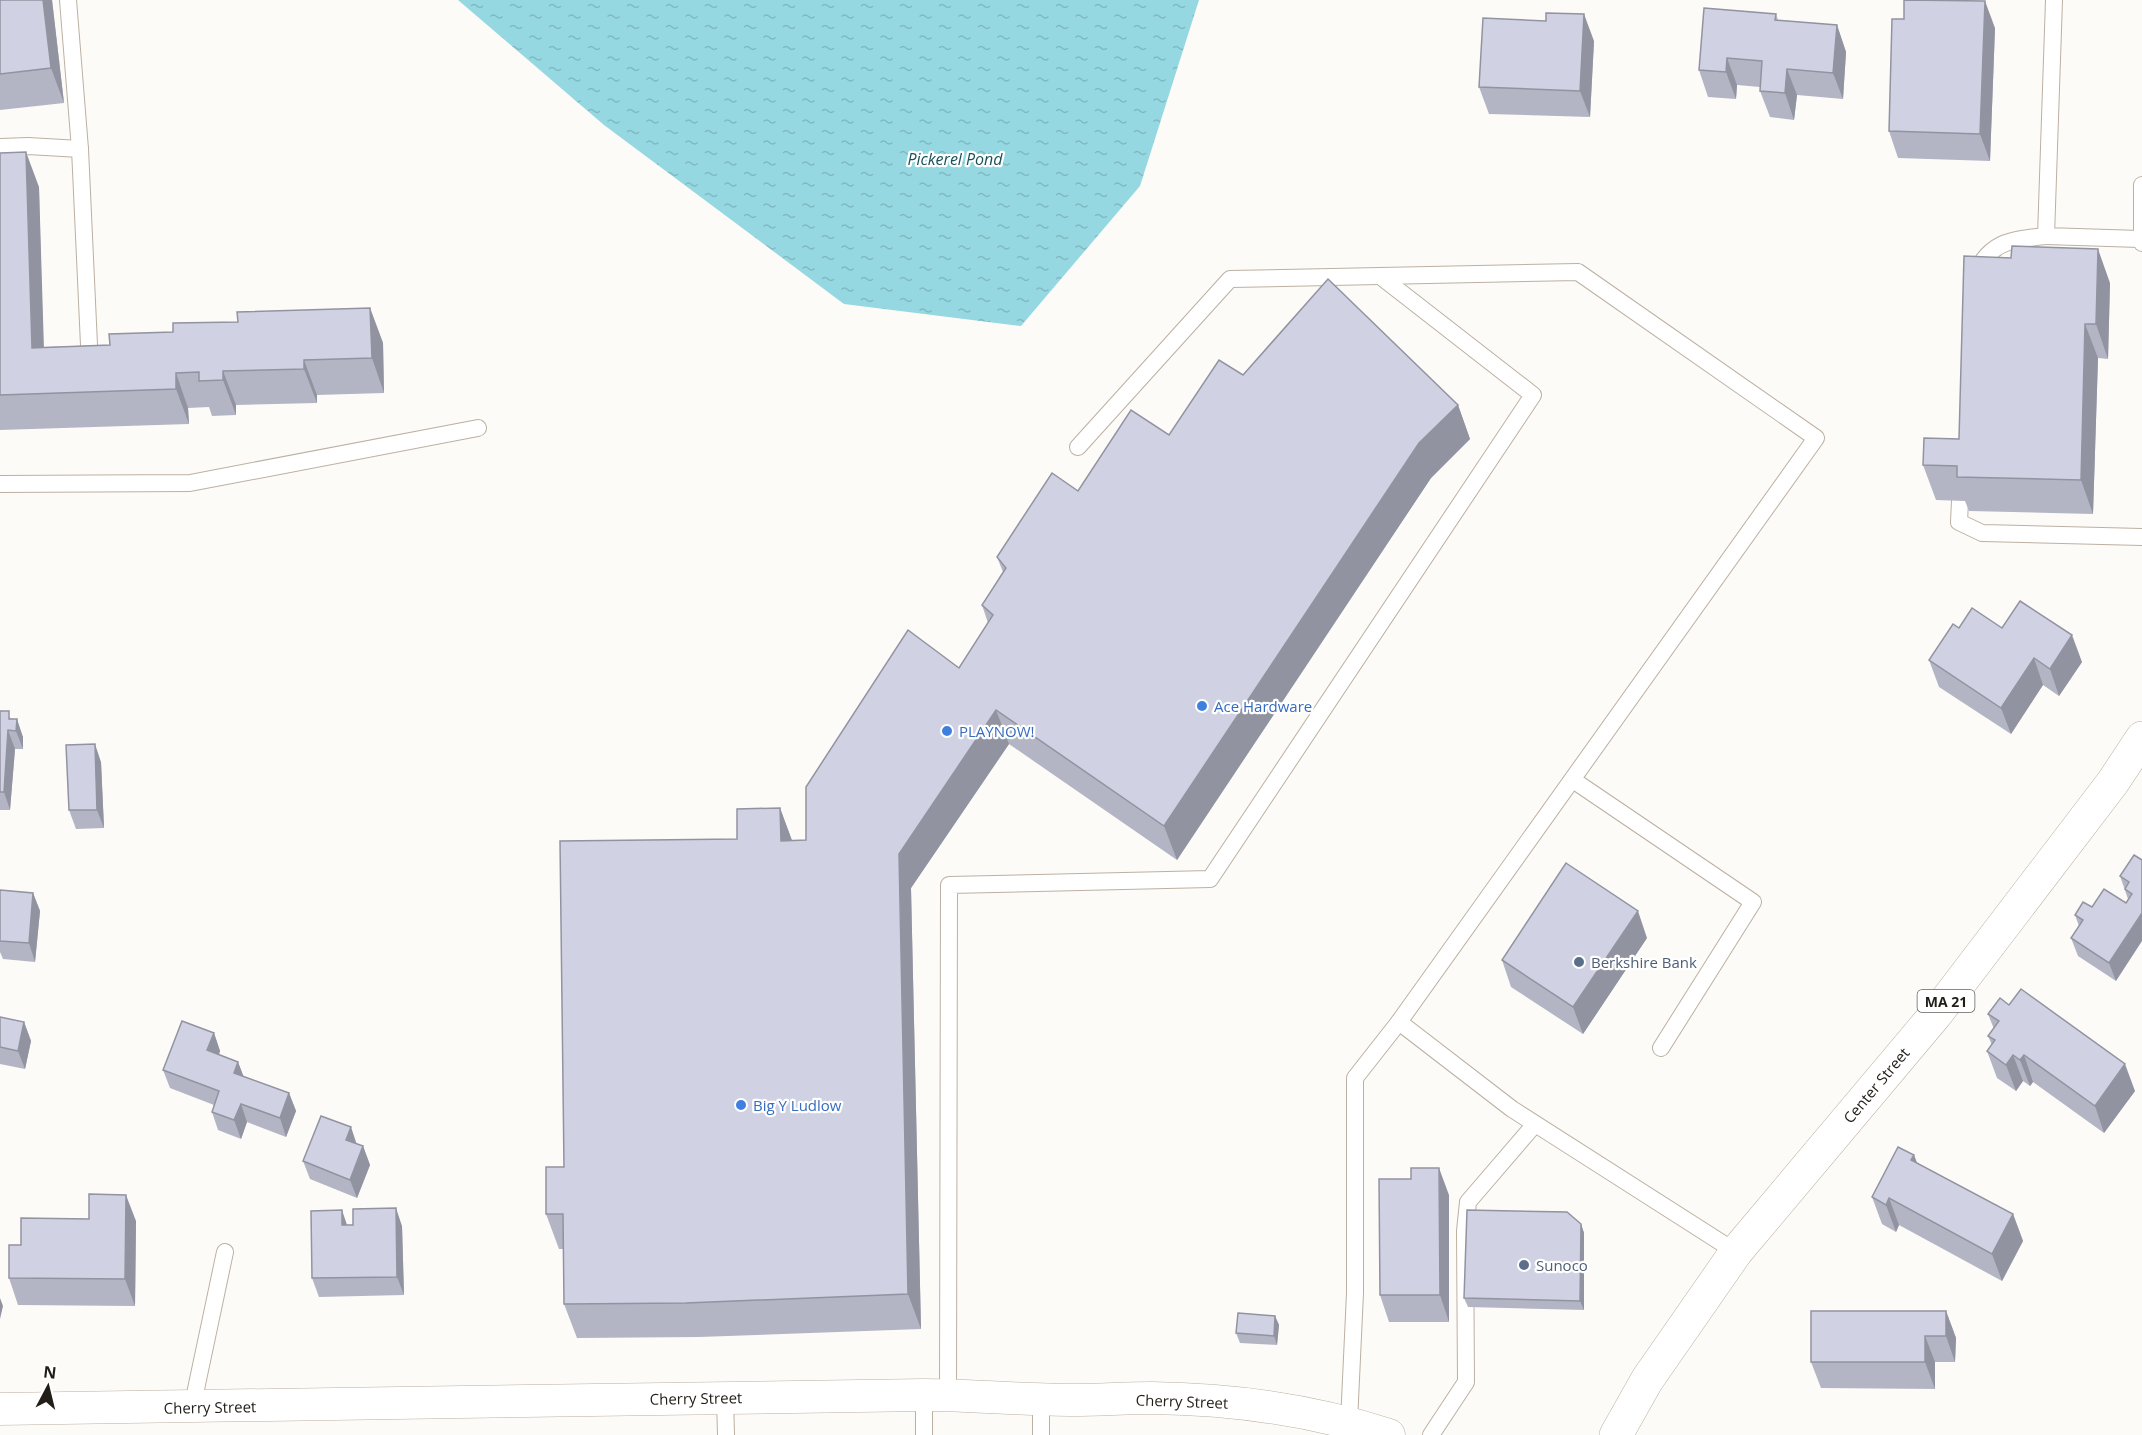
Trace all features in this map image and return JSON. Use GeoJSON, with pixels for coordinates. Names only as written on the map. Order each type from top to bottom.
{"type":"FeatureCollection","features":[{"type":"Feature","properties":{"kind":"main road","name":"Center Street"},"geometry":{"type":"LineString","coordinates":[[1616,1435],[1647,1380],[1736,1252],[1936,1014],[2113,782],[2142,738]]}},
{"type":"Feature","properties":{"kind":"street","name":"Cherry Street"},"geometry":{"type":"LineString","coordinates":[[0,1409],[192,1408],[936,1395],[1219,1401],[1389,1435]]}},
{"type":"Feature","properties":{"kind":"lane"},"geometry":{"type":"LineString","coordinates":[[69,0],[80,149],[89,345]]}},
{"type":"Feature","properties":{"kind":"lane"},"geometry":{"type":"LineString","coordinates":[[2046,236],[2054,0]]}},
{"type":"Feature","properties":{"kind":"lane"},"geometry":{"type":"LineString","coordinates":[[0,147],[80,149]]}},
{"type":"Feature","properties":{"kind":"lane"},"geometry":{"type":"LineString","coordinates":[[1970,295],[1971,283],[1982,258],[2009,240],[2046,236],[2141,241],[2142,184]]}},
{"type":"Feature","properties":{"kind":"lane"},"geometry":{"type":"LineString","coordinates":[[1078,447],[1230,279],[1578,272],[1816,438],[1399,1022],[1355,1078],[1355,1293],[1346,1428]]}},
{"type":"Feature","properties":{"kind":"lane"},"geometry":{"type":"LineString","coordinates":[[924,1435],[936,1395],[949,885],[1210,879],[1533,396],[1380,276]]}},
{"type":"Feature","properties":{"kind":"lane"},"geometry":{"type":"LineString","coordinates":[[0,484],[190,483],[478,428]]}},
{"type":"Feature","properties":{"kind":"lane"},"geometry":{"type":"LineString","coordinates":[[1960,501],[1959,522],[1982,533],[2142,537]]}},
{"type":"Feature","properties":{"kind":"lane"},"geometry":{"type":"LineString","coordinates":[[1573,780],[1753,902],[1661,1048]]}},
{"type":"Feature","properties":{"kind":"lane"},"geometry":{"type":"LineString","coordinates":[[1399,1022],[1512,1109],[1736,1252]]}},
{"type":"Feature","properties":{"kind":"lane"},"geometry":{"type":"LineString","coordinates":[[1431,1435],[1466,1382],[1465,1231],[1468,1202],[1536,1124]]}},
{"type":"Feature","properties":{"kind":"lane"},"geometry":{"type":"LineString","coordinates":[[192,1408],[225,1252]]}},
{"type":"Feature","properties":{"kind":"lane"},"geometry":{"type":"LineString","coordinates":[[725,1398],[726,1435]]}},
{"type":"Feature","properties":{"kind":"lane"},"geometry":{"type":"LineString","coordinates":[[1041,1399],[1041,1435]]}},
{"type":"Feature","properties":{"kind":"water","name":"Pickerel Pond"},"geometry":{"type":"Polygon","coordinates":[[[458,0],[1199,0],[1140,186],[1021,326],[844,304],[604,125],[458,0]]]}},
{"type":"Feature","properties":{"kind":"building"},"geometry":{"type":"Polygon","coordinates":[[[0,0],[43,0],[51,68],[0,74],[0,0]]]}},
{"type":"Feature","properties":{"kind":"building"},"geometry":{"type":"Polygon","coordinates":[[[1904,0],[1985,1],[1980,134],[1889,131],[1892,19],[1904,19],[1904,0]]]}},
{"type":"Feature","properties":{"kind":"building"},"geometry":{"type":"Polygon","coordinates":[[[1704,8],[1776,14],[1775,20],[1837,25],[1833,73],[1787,69],[1785,93],[1760,91],[1762,61],[1727,58],[1726,72],[1699,70],[1704,8]]]}},
{"type":"Feature","properties":{"kind":"building"},"geometry":{"type":"Polygon","coordinates":[[[1546,13],[1584,14],[1580,91],[1479,87],[1483,18],[1546,21],[1546,13]]]}},
{"type":"Feature","properties":{"kind":"building"},"geometry":{"type":"Polygon","coordinates":[[[26,152],[32,348],[110,345],[109,334],[173,332],[173,323],[238,322],[237,312],[370,308],[372,358],[304,360],[304,369],[223,371],[223,380],[199,381],[199,372],[176,373],[176,389],[0,395],[0,153],[26,152]]]}},
{"type":"Feature","properties":{"kind":"building"},"geometry":{"type":"Polygon","coordinates":[[[2012,246],[2098,249],[2096,324],[2085,324],[2081,480],[1957,477],[1957,466],[1923,465],[1924,438],[1959,439],[1964,256],[2011,258],[2012,246]]]}},
{"type":"Feature","properties":{"kind":"building"},"geometry":{"type":"Polygon","coordinates":[[[1328,279],[1458,405],[1419,443],[1164,826],[996,710],[899,854],[908,1294],[686,1303],[564,1304],[563,1214],[546,1214],[546,1167],[564,1167],[560,841],[737,839],[737,809],[780,808],[781,841],[806,840],[806,787],[908,630],[959,668],[993,615],[982,605],[1006,568],[997,557],[1052,473],[1078,491],[1131,410],[1169,435],[1219,360],[1243,375],[1328,279]]]}},
{"type":"Feature","properties":{"kind":"building"},"geometry":{"type":"Polygon","coordinates":[[[2020,601],[2072,635],[2050,669],[2034,658],[2001,708],[1929,660],[1953,624],[1959,628],[1972,608],[2002,628],[2020,601]]]}},
{"type":"Feature","properties":{"kind":"building"},"geometry":{"type":"Polygon","coordinates":[[[0,711],[9,711],[9,719],[17,719],[16,731],[8,730],[4,792],[0,792],[0,711]]]}},
{"type":"Feature","properties":{"kind":"building"},"geometry":{"type":"Polygon","coordinates":[[[95,744],[97,810],[69,810],[66,745],[95,744]]]}},
{"type":"Feature","properties":{"kind":"building"},"geometry":{"type":"Polygon","coordinates":[[[2134,855],[2142,860],[2142,913],[2109,963],[2071,938],[2083,920],[2075,915],[2083,902],[2092,907],[2104,889],[2126,903],[2132,894],[2125,889],[2129,882],[2120,876],[2134,855]]]}},
{"type":"Feature","properties":{"kind":"building","name":"Berkshire Bank"},"geometry":{"type":"Polygon","coordinates":[[[1566,863],[1638,911],[1573,1007],[1502,960],[1566,863]]]}},
{"type":"Feature","properties":{"kind":"building"},"geometry":{"type":"Polygon","coordinates":[[[0,890],[33,893],[29,943],[0,941],[0,890]]]}},
{"type":"Feature","properties":{"kind":"building"},"geometry":{"type":"Polygon","coordinates":[[[2021,989],[2125,1064],[2095,1106],[2024,1055],[2020,1060],[2013,1055],[2006,1065],[1987,1051],[1995,1040],[1988,1036],[1999,1021],[1988,1014],[2000,998],[2009,1005],[2021,989]]]}},
{"type":"Feature","properties":{"kind":"building"},"geometry":{"type":"Polygon","coordinates":[[[0,1017],[24,1022],[18,1051],[0,1047],[0,1017]]]}},
{"type":"Feature","properties":{"kind":"building"},"geometry":{"type":"Polygon","coordinates":[[[182,1021],[214,1033],[207,1050],[238,1062],[234,1073],[289,1093],[280,1118],[241,1104],[234,1120],[212,1112],[219,1091],[163,1070],[182,1021]]]}},
{"type":"Feature","properties":{"kind":"building"},"geometry":{"type":"Polygon","coordinates":[[[321,1116],[351,1127],[346,1140],[363,1146],[350,1180],[303,1161],[321,1116]]]}},
{"type":"Feature","properties":{"kind":"building"},"geometry":{"type":"Polygon","coordinates":[[[1898,1147],[1914,1155],[1911,1160],[2013,1214],[1992,1254],[1889,1198],[1886,1205],[1872,1197],[1898,1147]]]}},
{"type":"Feature","properties":{"kind":"building"},"geometry":{"type":"Polygon","coordinates":[[[1411,1168],[1439,1168],[1440,1295],[1380,1295],[1379,1179],[1411,1179],[1411,1168]]]}},
{"type":"Feature","properties":{"kind":"building"},"geometry":{"type":"Polygon","coordinates":[[[89,1194],[126,1195],[125,1279],[9,1278],[9,1245],[21,1245],[21,1218],[89,1219],[89,1194]]]}},
{"type":"Feature","properties":{"kind":"building"},"geometry":{"type":"Polygon","coordinates":[[[396,1208],[397,1277],[312,1278],[311,1211],[342,1210],[342,1225],[353,1225],[353,1209],[396,1208]]]}},
{"type":"Feature","properties":{"kind":"building"},"geometry":{"type":"Polygon","coordinates":[[[1467,1210],[1567,1212],[1581,1224],[1580,1301],[1464,1298],[1467,1210]]]}},
{"type":"Feature","properties":{"kind":"building"},"geometry":{"type":"Polygon","coordinates":[[[1811,1311],[1946,1311],[1946,1336],[1925,1336],[1925,1362],[1811,1362],[1811,1311]]]}},
{"type":"Feature","properties":{"kind":"building"},"geometry":{"type":"Polygon","coordinates":[[[1238,1313],[1275,1316],[1274,1336],[1236,1333],[1238,1313]]]}},
{"type":"Feature","properties":{"kind":"place","name":"Ace Hardware"},"geometry":{"type":"Point","coordinates":[1202,706]}},
{"type":"Feature","properties":{"kind":"place","name":"PLAYNOW!"},"geometry":{"type":"Point","coordinates":[947,731]}},
{"type":"Feature","properties":{"kind":"place","name":"Berkshire Bank"},"geometry":{"type":"Point","coordinates":[1579,962]}},
{"type":"Feature","properties":{"kind":"place","name":"Big Y Ludlow"},"geometry":{"type":"Point","coordinates":[741,1105]}},
{"type":"Feature","properties":{"kind":"place","name":"Sunoco"},"geometry":{"type":"Point","coordinates":[1524,1265]}}]}
